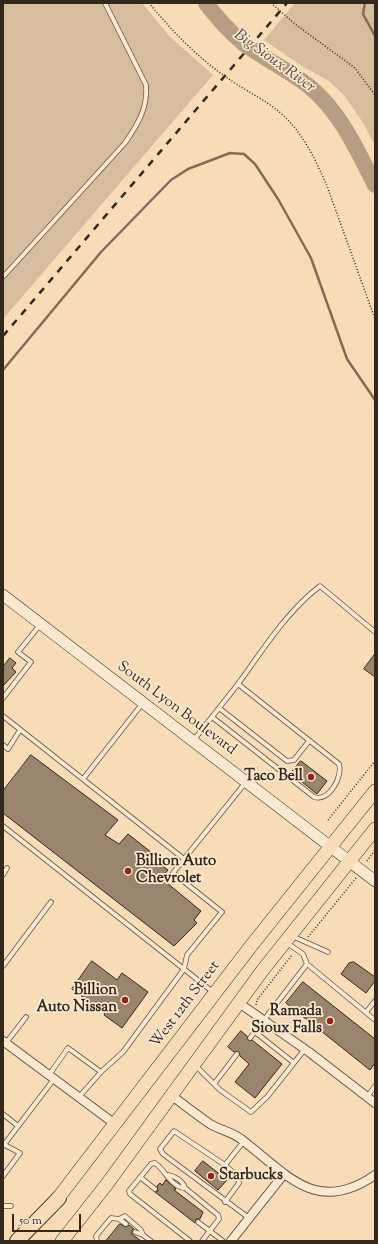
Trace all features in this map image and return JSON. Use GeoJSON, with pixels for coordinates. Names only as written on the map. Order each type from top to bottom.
{"type":"FeatureCollection","features":[{"type":"Feature","properties":{"kind":"highway"},"geometry":{"type":"LineString","coordinates":[[17,1241],[59,1198]]}},
{"type":"Feature","properties":{"kind":"main road","name":"West 12th Street"},"geometry":{"type":"LineString","coordinates":[[25,1241],[215,993],[375,791]]}},
{"type":"Feature","properties":{"kind":"main road"},"geometry":{"type":"LineString","coordinates":[[62,1241],[107,1184],[239,1003],[375,829]]}},
{"type":"Feature","properties":{"kind":"street","name":"South Lyon Boulevard"},"geometry":{"type":"LineString","coordinates":[[3,595],[375,881]]}},
{"type":"Feature","properties":{"kind":"street"},"geometry":{"type":"LineString","coordinates":[[239,1003],[305,1049],[375,1103]]}},
{"type":"Feature","properties":{"kind":"street"},"geometry":{"type":"LineString","coordinates":[[5,1042],[115,1124]]}},
{"type":"Feature","properties":{"kind":"street"},"geometry":{"type":"LineString","coordinates":[[171,1095],[212,1125],[239,1137],[284,1174],[305,1187],[324,1192],[341,1192],[359,1186],[375,1175]]}},
{"type":"Feature","properties":{"kind":"street"},"geometry":{"type":"LineString","coordinates":[[231,1241],[284,1174]]}},
{"type":"Feature","properties":{"kind":"lane"},"geometry":{"type":"LineString","coordinates":[[3,277],[125,143],[144,112],[147,98],[146,85],[105,3]]}},
{"type":"Feature","properties":{"kind":"lane"},"geometry":{"type":"LineString","coordinates":[[193,741],[238,684],[282,623],[304,598],[320,586],[375,632]]}},
{"type":"Feature","properties":{"kind":"lane"},"geometry":{"type":"LineString","coordinates":[[3,698],[31,662],[18,652],[40,624]]}},
{"type":"Feature","properties":{"kind":"lane"},"geometry":{"type":"LineString","coordinates":[[212,717],[314,797],[318,798],[329,792],[339,779],[339,764],[238,684]]}},
{"type":"Feature","properties":{"kind":"lane"},"geometry":{"type":"LineString","coordinates":[[83,779],[143,703]]}},
{"type":"Feature","properties":{"kind":"lane"},"geometry":{"type":"LineString","coordinates":[[219,708],[287,761],[294,760],[309,741]]}},
{"type":"Feature","properties":{"kind":"lane"},"geometry":{"type":"LineString","coordinates":[[3,716],[184,859]]}},
{"type":"Feature","properties":{"kind":"lane"},"geometry":{"type":"LineString","coordinates":[[3,745],[8,749],[20,730]]}},
{"type":"Feature","properties":{"kind":"lane"},"geometry":{"type":"LineString","coordinates":[[79,1097],[101,1072],[123,1052],[184,969],[187,956],[222,912],[173,872],[246,781]]}},
{"type":"Feature","properties":{"kind":"lane"},"geometry":{"type":"LineString","coordinates":[[3,826],[215,993]]}},
{"type":"Feature","properties":{"kind":"lane"},"geometry":{"type":"LineString","coordinates":[[3,875],[7,868]]}},
{"type":"Feature","properties":{"kind":"lane"},"geometry":{"type":"LineString","coordinates":[[3,966],[51,902]]}},
{"type":"Feature","properties":{"kind":"lane"},"geometry":{"type":"LineString","coordinates":[[288,939],[328,952]]}},
{"type":"Feature","properties":{"kind":"lane"},"geometry":{"type":"LineString","coordinates":[[288,939],[303,954],[307,964],[375,1020]]}},
{"type":"Feature","properties":{"kind":"lane"},"geometry":{"type":"LineString","coordinates":[[250,1038],[307,964]]}},
{"type":"Feature","properties":{"kind":"lane"},"geometry":{"type":"LineString","coordinates":[[366,1012],[375,1001]]}},
{"type":"Feature","properties":{"kind":"lane"},"geometry":{"type":"LineString","coordinates":[[5,1042],[26,1017]]}},
{"type":"Feature","properties":{"kind":"lane"},"geometry":{"type":"LineString","coordinates":[[254,1032],[294,1062]]}},
{"type":"Feature","properties":{"kind":"lane"},"geometry":{"type":"LineString","coordinates":[[3,1176],[20,1153],[3,1145],[52,1077],[68,1048],[101,1072]]}},
{"type":"Feature","properties":{"kind":"lane"},"geometry":{"type":"LineString","coordinates":[[194,1064],[214,1084],[251,1112],[267,1097],[305,1049]]}},
{"type":"Feature","properties":{"kind":"lane"},"geometry":{"type":"LineString","coordinates":[[214,1084],[237,1054]]}},
{"type":"Feature","properties":{"kind":"lane"},"geometry":{"type":"LineString","coordinates":[[367,1097],[375,1086]]}},
{"type":"Feature","properties":{"kind":"lane"},"geometry":{"type":"LineString","coordinates":[[3,1114],[18,1126]]}},
{"type":"Feature","properties":{"kind":"lane"},"geometry":{"type":"LineString","coordinates":[[225,1202],[239,1183],[237,1176],[174,1131],[160,1149],[163,1154],[225,1202],[249,1218]]}},
{"type":"Feature","properties":{"kind":"lane"},"geometry":{"type":"LineString","coordinates":[[225,1166],[244,1141]]}},
{"type":"Feature","properties":{"kind":"lane"},"geometry":{"type":"LineString","coordinates":[[190,1241],[130,1194],[129,1192],[151,1164],[155,1163],[168,1175],[170,1180],[180,1188],[185,1188],[218,1215],[219,1219],[202,1241]]}},
{"type":"Feature","properties":{"kind":"lane"},"geometry":{"type":"LineString","coordinates":[[140,1177],[156,1189]]}},
{"type":"Feature","properties":{"kind":"lane"},"geometry":{"type":"LineString","coordinates":[[3,1206],[11,1206]]}},
{"type":"Feature","properties":{"kind":"lane"},"geometry":{"type":"LineString","coordinates":[[119,1219],[125,1216],[151,1241]]}},
{"type":"Feature","properties":{"kind":"lane"},"geometry":{"type":"LineString","coordinates":[[97,1241],[96,1236],[111,1218],[119,1219],[126,1224]]}},
{"type":"Feature","properties":{"kind":"lane"},"geometry":{"type":"LineString","coordinates":[[198,1222],[224,1241]]}},
{"type":"Feature","properties":{"kind":"lane"},"geometry":{"type":"LineString","coordinates":[[135,1232],[143,1234]]}},
{"type":"Feature","properties":{"kind":"path"},"geometry":{"type":"LineString","coordinates":[[149,3],[165,24],[224,76],[277,111],[294,127],[318,166],[327,186],[375,319]]}},
{"type":"Feature","properties":{"kind":"path"},"geometry":{"type":"LineString","coordinates":[[271,3],[295,24],[355,68],[375,95]]}},
{"type":"Feature","properties":{"kind":"path"},"geometry":{"type":"LineString","coordinates":[[328,820],[375,761]]}},
{"type":"Feature","properties":{"kind":"path"},"geometry":{"type":"LineString","coordinates":[[370,856],[375,850]]}},
{"type":"Feature","properties":{"kind":"shaded area"},"geometry":{"type":"Polygon","coordinates":[[[3,3],[142,3],[169,36],[213,75],[3,319],[3,3]]]}},
{"type":"Feature","properties":{"kind":"shaded area"},"geometry":{"type":"Polygon","coordinates":[[[295,3],[375,3],[375,145],[362,121],[343,94],[329,81],[302,66],[264,40],[295,3]]]}},
{"type":"Feature","properties":{"kind":"building"},"geometry":{"type":"Polygon","coordinates":[[[375,654],[375,677],[364,669],[375,654]]]}},
{"type":"Feature","properties":{"kind":"building"},"geometry":{"type":"Polygon","coordinates":[[[10,658],[16,663],[12,668],[16,672],[3,686],[3,667],[10,658]]]}},
{"type":"Feature","properties":{"kind":"building"},"geometry":{"type":"Polygon","coordinates":[[[31,755],[118,820],[105,835],[119,844],[128,834],[161,860],[158,863],[168,870],[161,878],[201,911],[194,920],[197,923],[174,946],[3,813],[3,791],[31,755]]]}},
{"type":"Feature","properties":{"kind":"building"},"geometry":{"type":"Polygon","coordinates":[[[301,761],[327,781],[317,794],[291,773],[301,761]]]}},
{"type":"Feature","properties":{"kind":"building"},"geometry":{"type":"Polygon","coordinates":[[[92,961],[117,980],[122,973],[148,992],[122,1028],[104,1015],[105,1013],[72,989],[92,961]]]}},
{"type":"Feature","properties":{"kind":"building"},"geometry":{"type":"Polygon","coordinates":[[[354,962],[375,977],[375,981],[366,993],[341,974],[349,963],[354,962]]]}},
{"type":"Feature","properties":{"kind":"building","name":"Ramada Sioux Falls"},"geometry":{"type":"Polygon","coordinates":[[[303,982],[375,1039],[375,1063],[370,1070],[286,1003],[303,982]]]}},
{"type":"Feature","properties":{"kind":"building"},"geometry":{"type":"Polygon","coordinates":[[[241,1031],[247,1036],[248,1040],[252,1040],[282,1064],[255,1098],[235,1082],[249,1064],[240,1056],[239,1052],[234,1052],[228,1047],[241,1031]]]}},
{"type":"Feature","properties":{"kind":"building","name":"Starbucks"},"geometry":{"type":"Polygon","coordinates":[[[203,1161],[227,1180],[218,1190],[195,1171],[203,1161]]]}},
{"type":"Feature","properties":{"kind":"building"},"geometry":{"type":"Polygon","coordinates":[[[166,1180],[176,1189],[174,1190],[203,1212],[200,1219],[196,1219],[195,1223],[155,1192],[158,1191],[157,1186],[160,1183],[162,1185],[166,1180]]]}},
{"type":"Feature","properties":{"kind":"building"},"geometry":{"type":"Polygon","coordinates":[[[120,1224],[126,1227],[129,1225],[134,1229],[132,1230],[132,1234],[141,1241],[106,1241],[120,1224]]]}},
{"type":"Feature","properties":{"kind":"waterway","name":"Big Sioux River"},"geometry":{"type":"LineString","coordinates":[[206,3],[223,24],[243,43],[302,81],[321,97],[331,108],[355,145],[375,185]]}},
{"type":"Feature","properties":{"kind":"waterway"},"geometry":{"type":"LineString","coordinates":[[365,3],[363,14],[375,36]]}},
{"type":"Feature","properties":{"kind":"waterway"},"geometry":{"type":"LineString","coordinates":[[3,370],[101,252],[171,180],[188,169],[230,153],[244,154],[255,164],[278,199],[311,258],[347,359],[375,400]]}},
{"type":"Feature","properties":{"kind":"railway"},"geometry":{"type":"LineString","coordinates":[[3,336],[287,3]]}},
{"type":"Feature","properties":{"kind":"place","name":"Taco Bell"},"geometry":{"type":"Point","coordinates":[311,777]}},
{"type":"Feature","properties":{"kind":"place","name":"Billion Auto Chevrolet"},"geometry":{"type":"Point","coordinates":[128,871]}},
{"type":"Feature","properties":{"kind":"place","name":"Billion Auto Nissan"},"geometry":{"type":"Point","coordinates":[125,1000]}},
{"type":"Feature","properties":{"kind":"place","name":"Ramada Sioux Falls"},"geometry":{"type":"Point","coordinates":[330,1021]}},
{"type":"Feature","properties":{"kind":"place","name":"Starbucks"},"geometry":{"type":"Point","coordinates":[211,1176]}}]}
